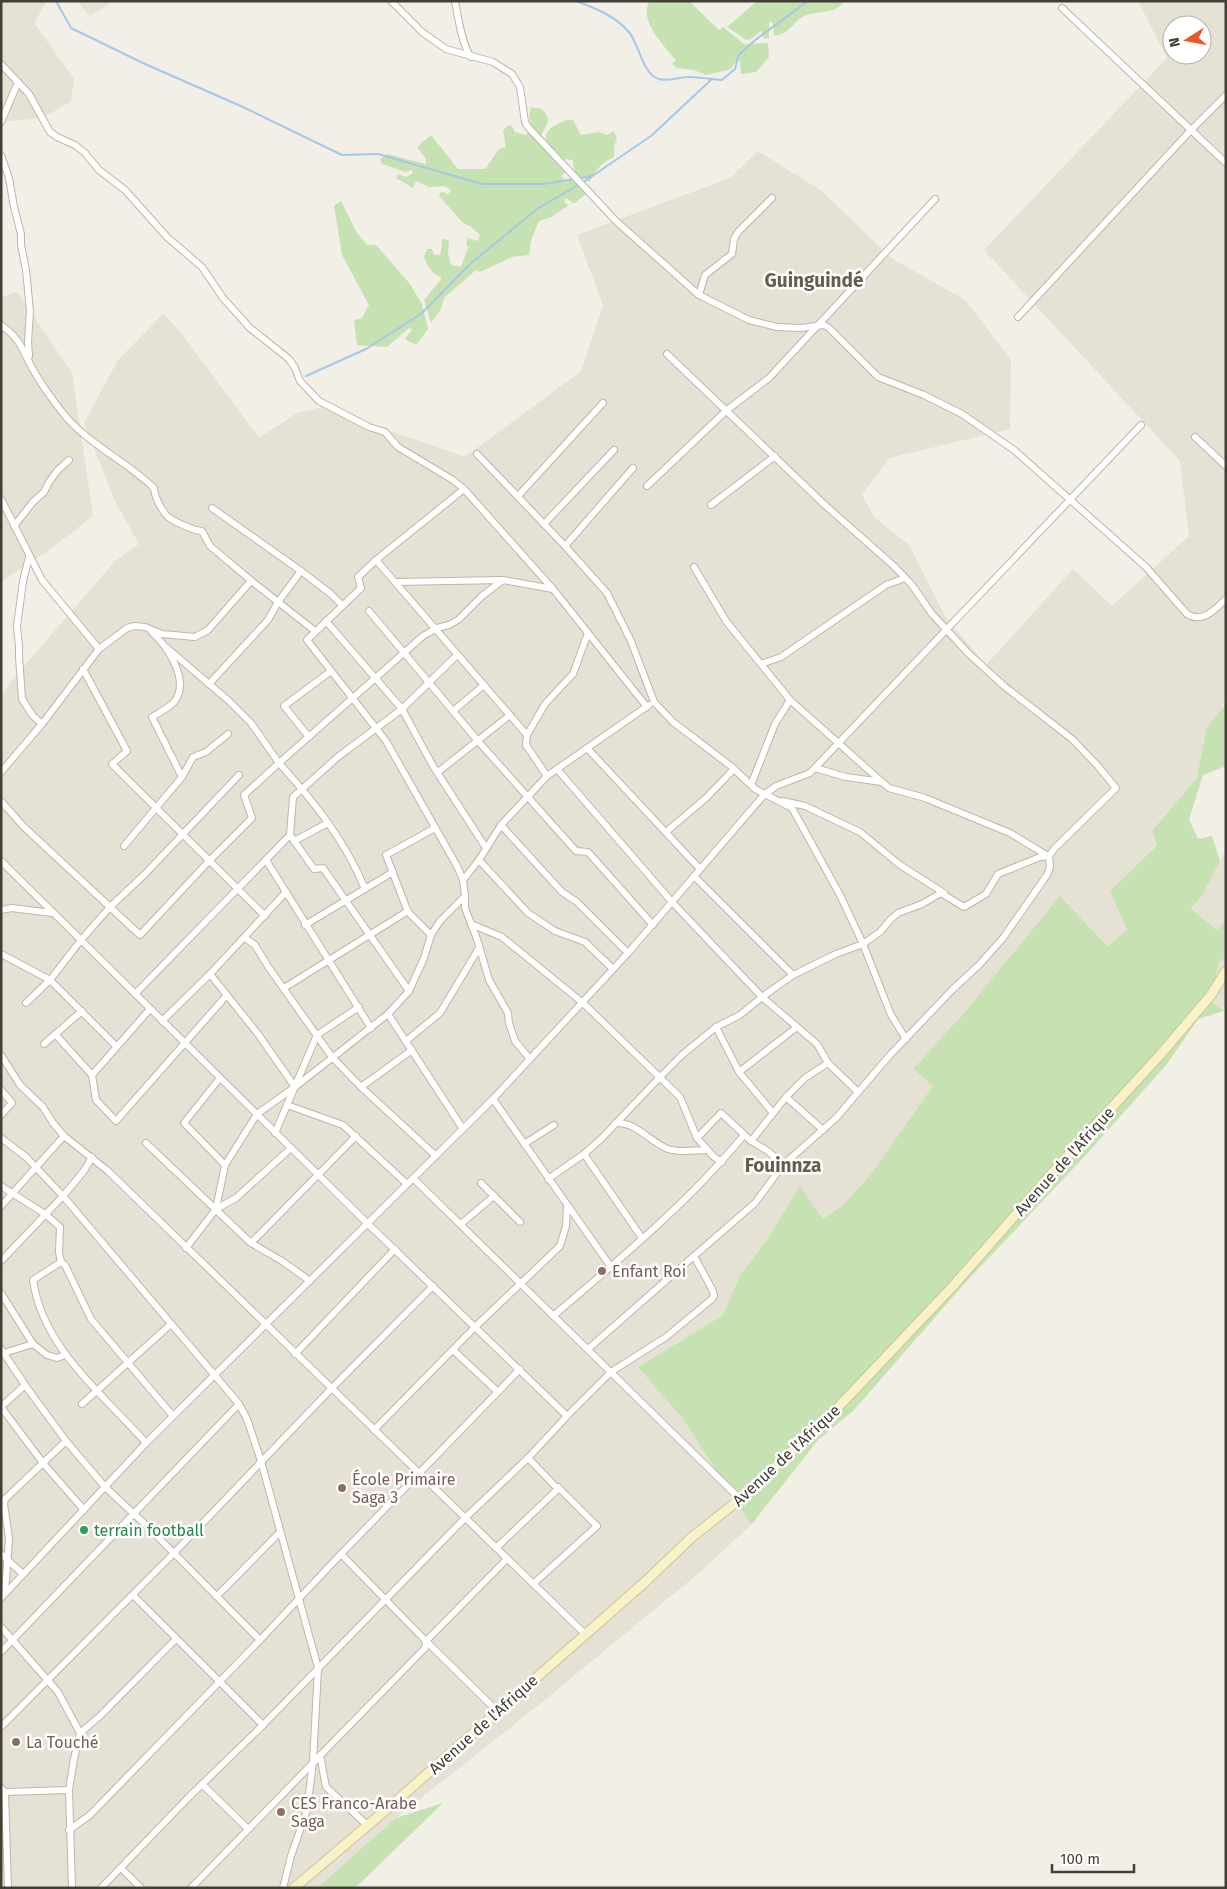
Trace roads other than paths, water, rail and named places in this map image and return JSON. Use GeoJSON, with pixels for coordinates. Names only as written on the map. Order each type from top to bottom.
{"type":"FeatureCollection","features":[{"type":"Feature","properties":{"kind":"main road","name":"Avenue de l'Afrique"},"geometry":{"type":"LineString","coordinates":[[294,1888],[645,1582],[691,1538],[740,1499],[825,1421],[953,1286],[1185,1026],[1211,995],[1226,971]]}},
{"type":"Feature","properties":{"kind":"street"},"geometry":{"type":"LineString","coordinates":[[391,1],[422,32],[446,50],[493,62],[512,74],[520,88],[525,122],[528,127],[617,222],[698,295],[749,320],[777,327],[801,328],[824,325],[878,377],[924,395],[962,414],[1014,450],[1146,567],[1187,614],[1193,618],[1202,617],[1226,599]]}},
{"type":"Feature","properties":{"kind":"street"},"geometry":{"type":"LineString","coordinates":[[455,1],[464,37],[464,46],[472,57]]}},
{"type":"Feature","properties":{"kind":"street"},"geometry":{"type":"LineString","coordinates":[[1062,8],[1226,163]]}},
{"type":"Feature","properties":{"kind":"street"},"geometry":{"type":"LineString","coordinates":[[1,64],[36,105],[50,132],[85,152],[101,172],[125,190],[167,237],[202,267],[227,303],[250,328],[288,360],[295,368],[300,380],[319,401],[368,427],[385,432],[398,447],[453,480],[464,489],[553,589],[647,707]]}},
{"type":"Feature","properties":{"kind":"street"},"geometry":{"type":"LineString","coordinates":[[1,122],[18,82]]}},
{"type":"Feature","properties":{"kind":"street"},"geometry":{"type":"LineString","coordinates":[[1018,317],[1191,130],[1226,95]]}},
{"type":"Feature","properties":{"kind":"street"},"geometry":{"type":"LineString","coordinates":[[1,155],[9,178],[21,234],[21,245],[26,270],[30,311],[28,348],[30,365]]}},
{"type":"Feature","properties":{"kind":"street"},"geometry":{"type":"LineString","coordinates":[[698,295],[705,275],[732,254],[734,239],[738,232],[772,198]]}},
{"type":"Feature","properties":{"kind":"street"},"geometry":{"type":"LineString","coordinates":[[647,486],[727,410],[769,378],[935,199]]}},
{"type":"Feature","properties":{"kind":"street"},"geometry":{"type":"LineString","coordinates":[[2,326],[22,345],[30,365],[68,419],[99,446],[134,470],[154,488],[154,494],[168,516],[194,531],[202,531],[210,546],[315,631]]}},
{"type":"Feature","properties":{"kind":"street"},"geometry":{"type":"LineString","coordinates":[[667,354],[905,578],[927,608],[968,653],[1004,686],[1078,745],[1116,788],[1049,856],[1040,857],[998,874],[986,894],[964,907],[900,865],[860,832],[805,806],[776,799]]}},
{"type":"Feature","properties":{"kind":"street"},"geometry":{"type":"LineString","coordinates":[[518,496],[603,403]]}},
{"type":"Feature","properties":{"kind":"street"},"geometry":{"type":"LineString","coordinates":[[3,1595],[146,1443],[214,1374],[493,1099],[653,925],[764,794],[776,786],[810,773],[1141,425]]}},
{"type":"Feature","properties":{"kind":"street"},"geometry":{"type":"LineString","coordinates":[[1195,437],[1226,466]]}},
{"type":"Feature","properties":{"kind":"street"},"geometry":{"type":"LineString","coordinates":[[544,524],[614,450]]}},
{"type":"Feature","properties":{"kind":"street"},"geometry":{"type":"LineString","coordinates":[[477,454],[607,593],[631,641],[654,702],[673,722],[734,769],[751,785],[792,808],[840,895],[863,944],[891,1015],[906,1039]]}},
{"type":"Feature","properties":{"kind":"street"},"geometry":{"type":"LineString","coordinates":[[711,504],[774,456]]}},
{"type":"Feature","properties":{"kind":"street"},"geometry":{"type":"LineString","coordinates":[[14,526],[33,502],[44,492],[58,470],[69,460]]}},
{"type":"Feature","properties":{"kind":"street"},"geometry":{"type":"LineString","coordinates":[[565,546],[633,468]]}},
{"type":"Feature","properties":{"kind":"street"},"geometry":{"type":"LineString","coordinates":[[464,489],[376,560],[358,577],[361,588],[307,640],[386,741],[457,866],[463,880],[465,908],[489,980],[508,1013],[515,1041],[530,1059]]}},
{"type":"Feature","properties":{"kind":"street"},"geometry":{"type":"LineString","coordinates":[[1,499],[42,580],[99,649]]}},
{"type":"Feature","properties":{"kind":"street"},"geometry":{"type":"LineString","coordinates":[[212,508],[301,571],[342,605]]}},
{"type":"Feature","properties":{"kind":"street"},"geometry":{"type":"LineString","coordinates":[[29,556],[19,602],[17,626],[20,647],[22,699],[33,716],[42,724]]}},
{"type":"Feature","properties":{"kind":"street"},"geometry":{"type":"LineString","coordinates":[[376,560],[527,735]]}},
{"type":"Feature","properties":{"kind":"street"},"geometry":{"type":"LineString","coordinates":[[694,567],[726,621],[790,700],[889,788],[925,798],[1010,833],[1049,856]]}},
{"type":"Feature","properties":{"kind":"street"},"geometry":{"type":"LineString","coordinates":[[209,684],[268,620],[278,602],[301,571]]}},
{"type":"Feature","properties":{"kind":"street"},"geometry":{"type":"LineString","coordinates":[[761,664],[781,657],[886,585],[905,578]]}},
{"type":"Feature","properties":{"kind":"street"},"geometry":{"type":"LineString","coordinates":[[396,582],[504,580],[553,589]]}},
{"type":"Feature","properties":{"kind":"street"},"geometry":{"type":"LineString","coordinates":[[1,801],[23,826],[140,935],[252,818],[244,795],[423,636],[436,628],[449,626],[458,620],[482,596],[504,580]]}},
{"type":"Feature","properties":{"kind":"street"},"geometry":{"type":"LineString","coordinates":[[1,772],[42,724],[99,649],[127,628],[140,626],[162,634],[195,637],[208,630],[251,581]]}},
{"type":"Feature","properties":{"kind":"street"},"geometry":{"type":"LineString","coordinates":[[369,611],[478,741],[576,851],[588,852],[653,925]]}},
{"type":"Feature","properties":{"kind":"street"},"geometry":{"type":"LineString","coordinates":[[326,621],[402,709],[438,772],[486,848]]}},
{"type":"Feature","properties":{"kind":"street"},"geometry":{"type":"LineString","coordinates":[[148,628],[167,648],[251,723],[279,764],[302,789],[328,823],[348,853],[365,889]]}},
{"type":"Feature","properties":{"kind":"street"},"geometry":{"type":"LineString","coordinates":[[547,776],[526,745],[527,735],[545,704],[573,674],[588,633]]}},
{"type":"Feature","properties":{"kind":"street"},"geometry":{"type":"LineString","coordinates":[[167,648],[174,662],[180,685],[175,701],[152,717],[182,778]]}},
{"type":"Feature","properties":{"kind":"street"},"geometry":{"type":"LineString","coordinates":[[408,990],[323,868],[314,869],[292,838],[293,798],[339,756],[402,709],[457,655]]}},
{"type":"Feature","properties":{"kind":"street"},"geometry":{"type":"LineString","coordinates":[[83,669],[126,751],[112,764],[265,916]]}},
{"type":"Feature","properties":{"kind":"street"},"geometry":{"type":"LineString","coordinates":[[309,737],[284,706],[331,671]]}},
{"type":"Feature","properties":{"kind":"street"},"geometry":{"type":"LineString","coordinates":[[453,711],[484,685]]}},
{"type":"Feature","properties":{"kind":"street"},"geometry":{"type":"LineString","coordinates":[[751,785],[775,724],[790,700]]}},
{"type":"Feature","properties":{"kind":"street"},"geometry":{"type":"LineString","coordinates":[[463,880],[479,860],[501,825],[547,776],[654,702]]}},
{"type":"Feature","properties":{"kind":"street"},"geometry":{"type":"LineString","coordinates":[[438,772],[510,715]]}},
{"type":"Feature","properties":{"kind":"street"},"geometry":{"type":"LineString","coordinates":[[124,846],[182,778],[193,756],[206,752],[228,734]]}},
{"type":"Feature","properties":{"kind":"street"},"geometry":{"type":"LineString","coordinates":[[587,748],[700,869]]}},
{"type":"Feature","properties":{"kind":"street"},"geometry":{"type":"LineString","coordinates":[[815,768],[846,778],[882,782]]}},
{"type":"Feature","properties":{"kind":"street"},"geometry":{"type":"LineString","coordinates":[[557,769],[672,902],[762,997],[820,1047],[828,1063],[858,1092]]}},
{"type":"Feature","properties":{"kind":"street"},"geometry":{"type":"LineString","coordinates":[[666,832],[706,798],[734,769]]}},
{"type":"Feature","properties":{"kind":"street"},"geometry":{"type":"LineString","coordinates":[[26,1003],[50,980],[110,907],[145,874],[239,775]]}},
{"type":"Feature","properties":{"kind":"street"},"geometry":{"type":"LineString","coordinates":[[136,994],[266,860],[292,838],[328,823]]}},
{"type":"Feature","properties":{"kind":"street"},"geometry":{"type":"LineString","coordinates":[[501,825],[562,892],[578,902],[628,953]]}},
{"type":"Feature","properties":{"kind":"street"},"geometry":{"type":"LineString","coordinates":[[431,935],[408,911],[386,855],[435,828]]}},
{"type":"Feature","properties":{"kind":"street"},"geometry":{"type":"LineString","coordinates":[[588,1349],[755,1203],[783,1165],[823,1130],[953,989],[980,965],[1003,938],[1047,875],[1050,867],[1049,856]]}},
{"type":"Feature","properties":{"kind":"street"},"geometry":{"type":"LineString","coordinates":[[266,860],[371,1028]]}},
{"type":"Feature","properties":{"kind":"street"},"geometry":{"type":"LineString","coordinates":[[479,860],[528,913],[555,931],[585,942],[613,969]]}},
{"type":"Feature","properties":{"kind":"street"},"geometry":{"type":"LineString","coordinates":[[1,861],[367,1224],[567,1416]]}},
{"type":"Feature","properties":{"kind":"street"},"geometry":{"type":"LineString","coordinates":[[305,924],[393,872]]}},
{"type":"Feature","properties":{"kind":"street"},"geometry":{"type":"LineString","coordinates":[[694,876],[793,975]]}},
{"type":"Feature","properties":{"kind":"street"},"geometry":{"type":"LineString","coordinates":[[162,1021],[245,938],[286,892]]}},
{"type":"Feature","properties":{"kind":"street"},"geometry":{"type":"LineString","coordinates":[[548,1179],[584,1154],[682,1055],[716,1027],[740,1015],[793,975],[836,954],[863,944],[880,932],[898,913],[922,904],[941,893],[949,896]]}},
{"type":"Feature","properties":{"kind":"street"},"geometry":{"type":"LineString","coordinates":[[216,1210],[225,1165],[257,1114],[295,1087],[388,1014],[408,990],[424,958],[431,935],[440,921],[465,896]]}},
{"type":"Feature","properties":{"kind":"street"},"geometry":{"type":"LineString","coordinates":[[1,910],[27,909],[53,913]]}},
{"type":"Feature","properties":{"kind":"street"},"geometry":{"type":"LineString","coordinates":[[284,988],[408,911]]}},
{"type":"Feature","properties":{"kind":"street"},"geometry":{"type":"LineString","coordinates":[[471,924],[502,937],[583,1003],[680,1097],[697,1138],[707,1150],[722,1162]]}},
{"type":"Feature","properties":{"kind":"street"},"geometry":{"type":"LineString","coordinates":[[245,938],[255,945],[332,1057],[361,1087],[436,1156]]}},
{"type":"Feature","properties":{"kind":"street"},"geometry":{"type":"LineString","coordinates":[[406,1041],[440,1013],[479,948]]}},
{"type":"Feature","properties":{"kind":"street"},"geometry":{"type":"LineString","coordinates":[[1,954],[50,980],[116,1046]]}},
{"type":"Feature","properties":{"kind":"street"},"geometry":{"type":"LineString","coordinates":[[210,974],[258,1034],[295,1087]]}},
{"type":"Feature","properties":{"kind":"street"},"geometry":{"type":"LineString","coordinates":[[56,1034],[92,1075],[96,1100],[116,1121],[227,995]]}},
{"type":"Feature","properties":{"kind":"street"},"geometry":{"type":"LineString","coordinates":[[276,1133],[317,1035],[358,1007]]}},
{"type":"Feature","properties":{"kind":"street"},"geometry":{"type":"LineString","coordinates":[[92,1075],[150,1009]]}},
{"type":"Feature","properties":{"kind":"street"},"geometry":{"type":"LineString","coordinates":[[44,1044],[82,1011]]}},
{"type":"Feature","properties":{"kind":"street"},"geometry":{"type":"LineString","coordinates":[[388,1014],[463,1128]]}},
{"type":"Feature","properties":{"kind":"street"},"geometry":{"type":"LineString","coordinates":[[716,1027],[739,1072],[773,1113]]}},
{"type":"Feature","properties":{"kind":"street"},"geometry":{"type":"LineString","coordinates":[[739,1072],[797,1027]]}},
{"type":"Feature","properties":{"kind":"street"},"geometry":{"type":"LineString","coordinates":[[361,1087],[412,1050]]}},
{"type":"Feature","properties":{"kind":"street"},"geometry":{"type":"LineString","coordinates":[[1,1055],[20,1085],[43,1107],[64,1136],[92,1156],[585,1634]]}},
{"type":"Feature","properties":{"kind":"street"},"geometry":{"type":"LineString","coordinates":[[751,1142],[786,1097],[805,1078],[828,1063]]}},
{"type":"Feature","properties":{"kind":"street"},"geometry":{"type":"LineString","coordinates":[[220,1078],[184,1122],[225,1165]]}},
{"type":"Feature","properties":{"kind":"street"},"geometry":{"type":"LineString","coordinates":[[1,1090],[12,1103],[1,1116]]}},
{"type":"Feature","properties":{"kind":"street"},"geometry":{"type":"LineString","coordinates":[[786,1097],[823,1130]]}},
{"type":"Feature","properties":{"kind":"street"},"geometry":{"type":"LineString","coordinates":[[493,1099],[566,1206],[611,1267]]}},
{"type":"Feature","properties":{"kind":"street"},"geometry":{"type":"LineString","coordinates":[[287,1105],[343,1125],[461,1224],[520,1285],[588,1349],[740,1499]]}},
{"type":"Feature","properties":{"kind":"street"},"geometry":{"type":"LineString","coordinates":[[697,1138],[721,1113],[751,1142],[768,1151],[783,1165]]}},
{"type":"Feature","properties":{"kind":"street"},"geometry":{"type":"LineString","coordinates":[[616,1123],[626,1122],[669,1149],[681,1151],[707,1150]]}},
{"type":"Feature","properties":{"kind":"street"},"geometry":{"type":"LineString","coordinates":[[524,1144],[554,1124]]}},
{"type":"Feature","properties":{"kind":"street"},"geometry":{"type":"LineString","coordinates":[[553,1316],[611,1267],[697,1188],[744,1135]]}},
{"type":"Feature","properties":{"kind":"street"},"geometry":{"type":"LineString","coordinates":[[1,1206],[64,1136]]}},
{"type":"Feature","properties":{"kind":"street"},"geometry":{"type":"LineString","coordinates":[[251,1243],[356,1136]]}},
{"type":"Feature","properties":{"kind":"street"},"geometry":{"type":"LineString","coordinates":[[1,1138],[36,1167],[63,1196],[239,1404],[247,1419],[261,1461],[318,1668],[314,1762],[307,1810],[291,1856],[283,1888]]}},
{"type":"Feature","properties":{"kind":"street"},"geometry":{"type":"LineString","coordinates":[[146,1143],[251,1243],[282,1261],[310,1281]]}},
{"type":"Feature","properties":{"kind":"street"},"geometry":{"type":"LineString","coordinates":[[186,1248],[216,1210],[236,1198],[291,1148]]}},
{"type":"Feature","properties":{"kind":"street"},"geometry":{"type":"LineString","coordinates":[[584,1154],[642,1238]]}},
{"type":"Feature","properties":{"kind":"street"},"geometry":{"type":"LineString","coordinates":[[1,1261],[63,1196],[84,1170],[92,1156]]}},
{"type":"Feature","properties":{"kind":"street"},"geometry":{"type":"LineString","coordinates":[[481,1183],[520,1222]]}},
{"type":"Feature","properties":{"kind":"street"},"geometry":{"type":"LineString","coordinates":[[1,1186],[46,1214],[60,1227],[59,1252],[61,1262],[68,1270],[91,1319],[173,1416]]}},
{"type":"Feature","properties":{"kind":"street"},"geometry":{"type":"LineString","coordinates":[[461,1224],[494,1196]]}},
{"type":"Feature","properties":{"kind":"street"},"geometry":{"type":"LineString","coordinates":[[374,1430],[475,1327],[560,1246],[566,1226],[566,1206]]}},
{"type":"Feature","properties":{"kind":"street"},"geometry":{"type":"LineString","coordinates":[[295,1354],[395,1249]]}},
{"type":"Feature","properties":{"kind":"street"},"geometry":{"type":"LineString","coordinates":[[101,1888],[611,1372],[666,1337],[712,1299],[714,1291],[694,1256]]}},
{"type":"Feature","properties":{"kind":"street"},"geometry":{"type":"LineString","coordinates":[[61,1262],[33,1280],[39,1308],[56,1342],[65,1354],[146,1443]]}},
{"type":"Feature","properties":{"kind":"street"},"geometry":{"type":"LineString","coordinates":[[1,1727],[133,1595],[432,1286]]}},
{"type":"Feature","properties":{"kind":"street"},"geometry":{"type":"LineString","coordinates":[[1,1293],[33,1344],[52,1357],[57,1358],[65,1354]]}},
{"type":"Feature","properties":{"kind":"street"},"geometry":{"type":"LineString","coordinates":[[82,1404],[171,1324]]}},
{"type":"Feature","properties":{"kind":"street"},"geometry":{"type":"LineString","coordinates":[[33,1344],[3,1351],[66,1441],[105,1487],[174,1553],[260,1640]]}},
{"type":"Feature","properties":{"kind":"street"},"geometry":{"type":"LineString","coordinates":[[453,1350],[498,1392]]}},
{"type":"Feature","properties":{"kind":"street"},"geometry":{"type":"LineString","coordinates":[[69,1830],[90,1815],[520,1369]]}},
{"type":"Feature","properties":{"kind":"street"},"geometry":{"type":"LineString","coordinates":[[25,1385],[1,1407],[43,1463],[84,1510]]}},
{"type":"Feature","properties":{"kind":"street"},"geometry":{"type":"LineString","coordinates":[[1,1652],[239,1404]]}},
{"type":"Feature","properties":{"kind":"street"},"geometry":{"type":"LineString","coordinates":[[3,1595],[8,1538],[4,1501],[66,1441]]}},
{"type":"Feature","properties":{"kind":"street"},"geometry":{"type":"LineString","coordinates":[[528,1458],[597,1526],[533,1584]]}},
{"type":"Feature","properties":{"kind":"street"},"geometry":{"type":"LineString","coordinates":[[496,1548],[558,1491],[558,1487]]}},
{"type":"Feature","properties":{"kind":"street"},"geometry":{"type":"LineString","coordinates":[[217,1596],[280,1532]]}},
{"type":"Feature","properties":{"kind":"street"},"geometry":{"type":"LineString","coordinates":[[1,1554],[23,1574]]}},
{"type":"Feature","properties":{"kind":"street"},"geometry":{"type":"LineString","coordinates":[[341,1554],[497,1712]]}},
{"type":"Feature","properties":{"kind":"street"},"geometry":{"type":"LineString","coordinates":[[190,1888],[423,1651],[426,1641],[507,1559]]}},
{"type":"Feature","properties":{"kind":"street"},"geometry":{"type":"LineString","coordinates":[[133,1595],[263,1726]]}},
{"type":"Feature","properties":{"kind":"street"},"geometry":{"type":"LineString","coordinates":[[1,1627],[48,1679],[65,1703],[80,1733]]}},
{"type":"Feature","properties":{"kind":"street"},"geometry":{"type":"LineString","coordinates":[[72,1888],[69,1790],[80,1733],[100,1716],[176,1638]]}},
{"type":"Feature","properties":{"kind":"street"},"geometry":{"type":"LineString","coordinates":[[320,1755],[326,1787],[367,1825]]}},
{"type":"Feature","properties":{"kind":"street"},"geometry":{"type":"LineString","coordinates":[[202,1784],[247,1828]]}},
{"type":"Feature","properties":{"kind":"street"},"geometry":{"type":"LineString","coordinates":[[8,1888],[3,1790],[69,1790]]}},
{"type":"Feature","properties":{"kind":"street"},"geometry":{"type":"LineString","coordinates":[[121,1868],[141,1888]]}},
{"type":"Feature","properties":{"kind":"waterway"},"geometry":{"type":"LineString","coordinates":[[56,1],[71,28],[342,155],[378,154],[482,184],[543,184],[575,179]]}},
{"type":"Feature","properties":{"kind":"waterway"},"geometry":{"type":"LineString","coordinates":[[576,1],[604,13],[623,26],[632,37],[644,65],[653,76],[662,80],[689,77],[712,79]]}},
{"type":"Feature","properties":{"kind":"waterway"},"geometry":{"type":"LineString","coordinates":[[582,183],[651,136],[712,79],[722,80],[735,69],[738,56],[754,41],[808,1]]}},
{"type":"Feature","properties":{"kind":"waterway"},"geometry":{"type":"LineString","coordinates":[[579,178],[592,176]]}},
{"type":"Feature","properties":{"kind":"waterway"},"geometry":{"type":"LineString","coordinates":[[306,376],[366,349],[421,314],[469,265],[537,209],[578,185]]}},
{"type":"Feature","properties":{"kind":"place","name":"Enfant Roi"},"geometry":{"type":"Point","coordinates":[602,1271]}},
{"type":"Feature","properties":{"kind":"place","name":"École Primaire Saga 3"},"geometry":{"type":"Point","coordinates":[342,1488]}},
{"type":"Feature","properties":{"kind":"place","name":"terrain football"},"geometry":{"type":"Point","coordinates":[84,1530]}},
{"type":"Feature","properties":{"kind":"place","name":"La Touché"},"geometry":{"type":"Point","coordinates":[16,1742]}},
{"type":"Feature","properties":{"kind":"place","name":"CES Franco-Arabe Saga"},"geometry":{"type":"Point","coordinates":[281,1812]}},
{"type":"Feature","properties":{"kind":"district","name":"Guinguindé"},"geometry":{"type":"Point","coordinates":[814,280]}},
{"type":"Feature","properties":{"kind":"district","name":"Fouinnza"},"geometry":{"type":"Point","coordinates":[783,1165]}}]}
